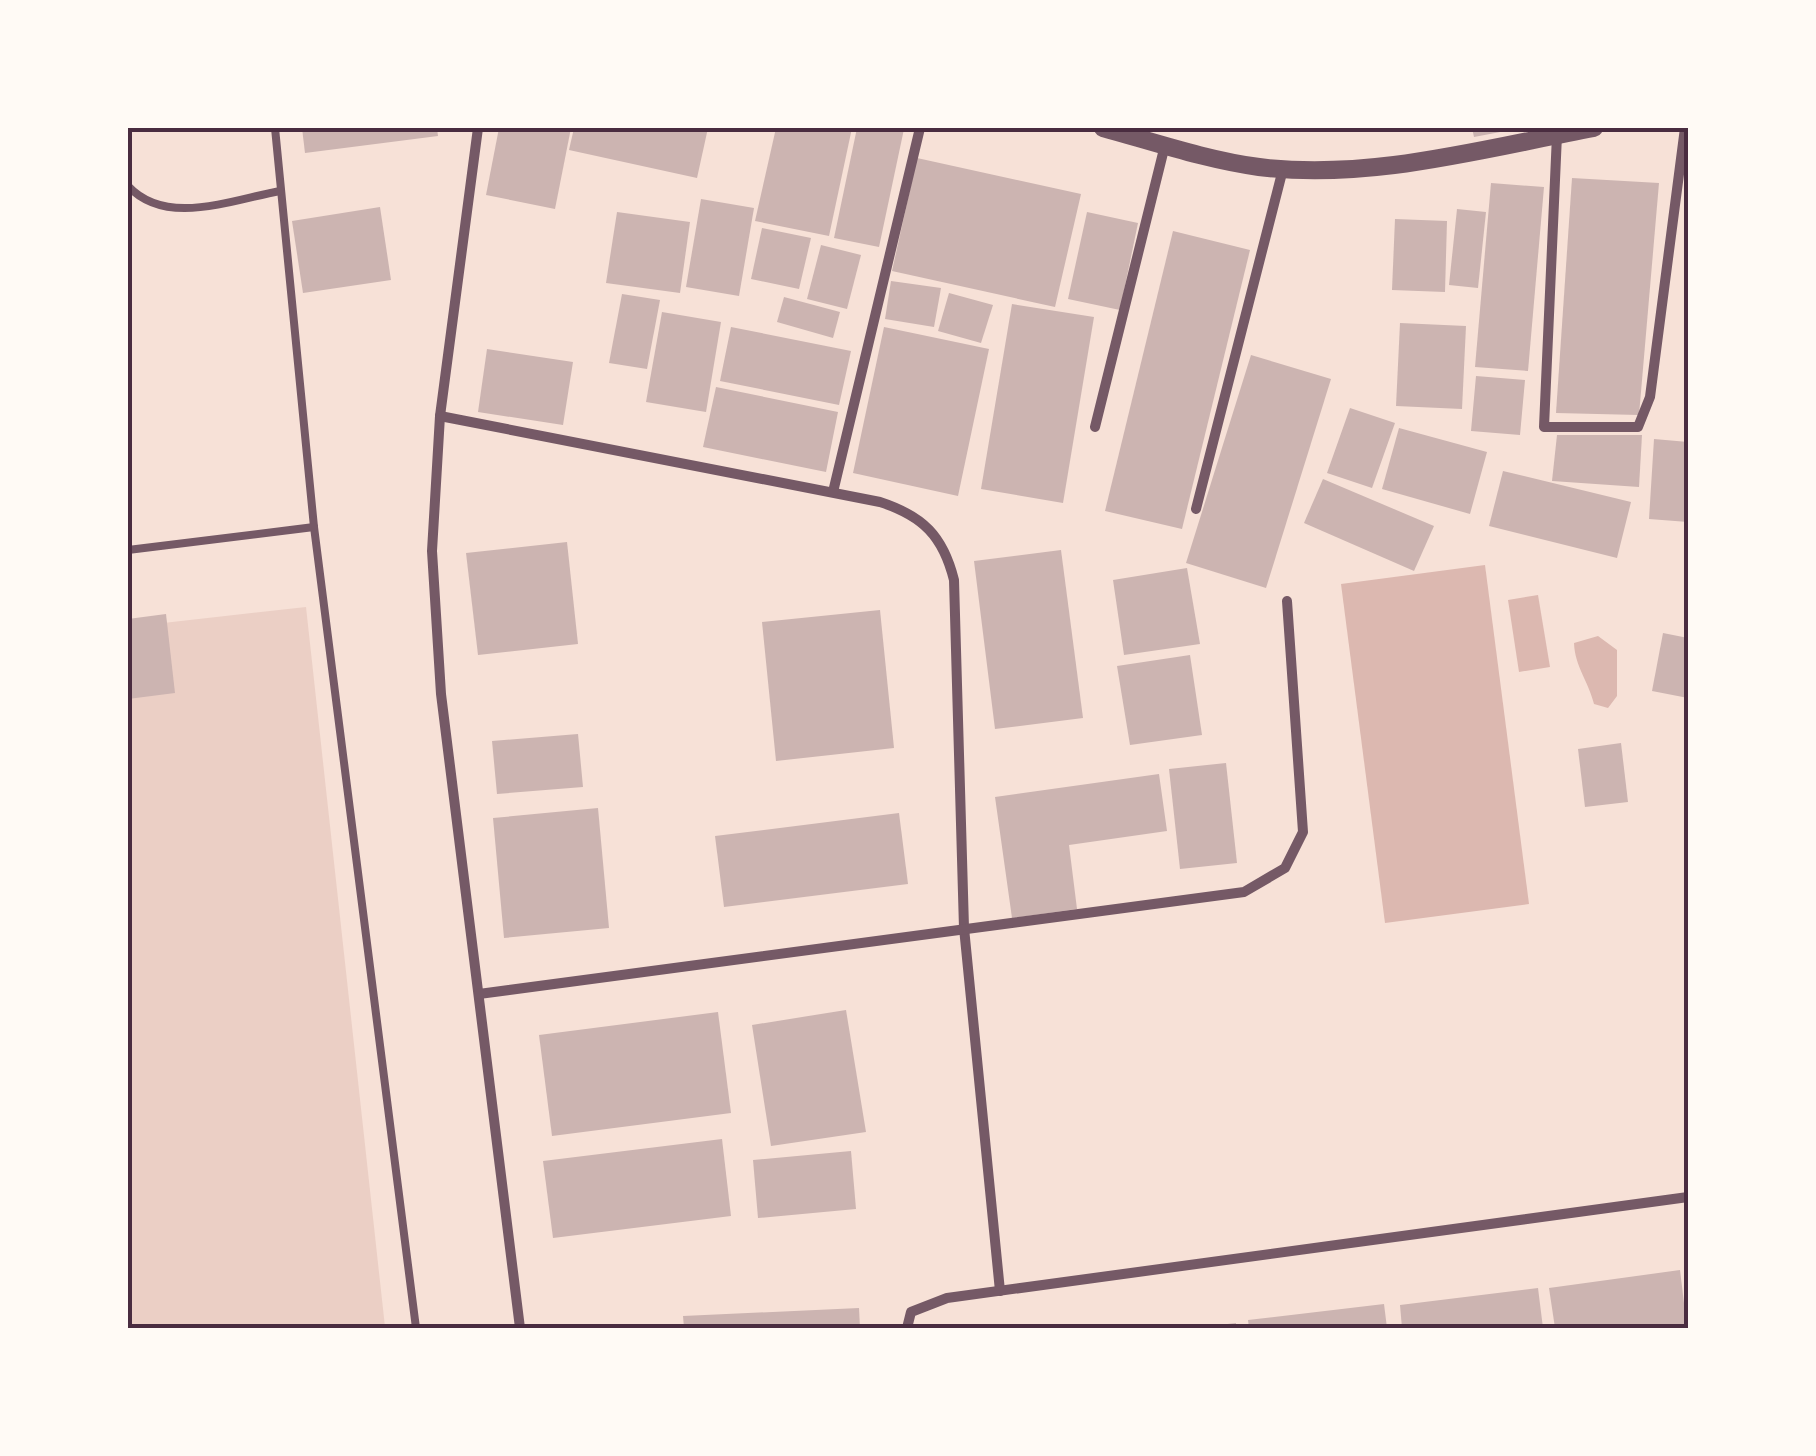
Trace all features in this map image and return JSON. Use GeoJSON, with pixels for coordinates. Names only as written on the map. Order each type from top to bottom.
{"type":"FeatureCollection","features":[{"type":"Feature","properties":{"kind":"street"},"geometry":{"type":"LineString","coordinates":[[478,128],[440,416],[432,552],[438,640],[520,1328]]}},
{"type":"Feature","properties":{"kind":"street"},"geometry":{"type":"LineString","coordinates":[[834,492],[920,128]]}},
{"type":"Feature","properties":{"kind":"street"},"geometry":{"type":"LineString","coordinates":[[1103,128],[1139,133],[1165,145],[1284,169],[1399,163],[1594,128]]}},
{"type":"Feature","properties":{"kind":"street"},"geometry":{"type":"LineString","coordinates":[[1544,134],[1544,427],[1638,427],[1650,397],[1684,128]]}},
{"type":"Feature","properties":{"kind":"street"},"geometry":{"type":"LineString","coordinates":[[1094,427],[1165,145]]}},
{"type":"Feature","properties":{"kind":"street"},"geometry":{"type":"LineString","coordinates":[[1196,509],[1284,169]]}},
{"type":"Feature","properties":{"kind":"street"},"geometry":{"type":"LineString","coordinates":[[440,416],[834,492],[908,511],[933,529],[948,555],[954,580],[964,928],[1000,1291]]}},
{"type":"Feature","properties":{"kind":"street"},"geometry":{"type":"LineString","coordinates":[[479,994],[1244,892],[1286,868],[1303,832],[1287,601]]}},
{"type":"Feature","properties":{"kind":"street"},"geometry":{"type":"LineString","coordinates":[[906,1328],[912,1312],[924,1305],[1000,1291],[1688,1198]]}},
{"type":"Feature","properties":{"kind":"lane"},"geometry":{"type":"LineString","coordinates":[[275,128],[314,527],[416,1328]]}},
{"type":"Feature","properties":{"kind":"lane"},"geometry":{"type":"LineString","coordinates":[[128,186],[141,200],[172,210],[280,191]]}},
{"type":"Feature","properties":{"kind":"lane"},"geometry":{"type":"LineString","coordinates":[[128,550],[314,527]]}},
{"type":"Feature","properties":{"kind":"shaded area"},"geometry":{"type":"Polygon","coordinates":[[[1485,565],[1529,904],[1385,923],[1341,584],[1485,565]]]}},
{"type":"Feature","properties":{"kind":"shaded area"},"geometry":{"type":"Polygon","coordinates":[[[1538,595],[1550,667],[1519,672],[1508,600],[1538,595]]]}},
{"type":"Feature","properties":{"kind":"shaded area"},"geometry":{"type":"Polygon","coordinates":[[[306,607],[385,1327],[128,1328],[128,627],[306,607]]]}},
{"type":"Feature","properties":{"kind":"shaded area"},"geometry":{"type":"Polygon","coordinates":[[[1598,636],[1617,650],[1617,696],[1608,708],[1594,704],[1575,652],[1574,643],[1598,636]]]}},
{"type":"Feature","properties":{"kind":"building"},"geometry":{"type":"Polygon","coordinates":[[[302,128],[437,128],[438,136],[305,153],[302,128]]]}},
{"type":"Feature","properties":{"kind":"building"},"geometry":{"type":"Polygon","coordinates":[[[499,128],[571,128],[555,209],[486,195],[499,128]]]}},
{"type":"Feature","properties":{"kind":"building"},"geometry":{"type":"Polygon","coordinates":[[[574,128],[708,128],[697,178],[569,150],[574,128]]]}},
{"type":"Feature","properties":{"kind":"building"},"geometry":{"type":"Polygon","coordinates":[[[776,128],[852,128],[829,236],[755,221],[776,128]]]}},
{"type":"Feature","properties":{"kind":"building"},"geometry":{"type":"Polygon","coordinates":[[[857,128],[904,129],[879,247],[834,238],[857,128]]]}},
{"type":"Feature","properties":{"kind":"building"},"geometry":{"type":"Polygon","coordinates":[[[1472,128],[1515,128],[1516,129],[1474,137],[1472,128]]]}},
{"type":"Feature","properties":{"kind":"building"},"geometry":{"type":"Polygon","coordinates":[[[917,158],[1081,194],[1055,307],[892,271],[917,158]]]}},
{"type":"Feature","properties":{"kind":"building"},"geometry":{"type":"Polygon","coordinates":[[[1572,178],[1659,183],[1639,415],[1556,413],[1572,178]]]}},
{"type":"Feature","properties":{"kind":"building"},"geometry":{"type":"Polygon","coordinates":[[[1491,183],[1544,187],[1528,371],[1475,367],[1491,183]]]}},
{"type":"Feature","properties":{"kind":"building"},"geometry":{"type":"Polygon","coordinates":[[[701,199],[754,208],[739,296],[686,287],[701,199]]]}},
{"type":"Feature","properties":{"kind":"building"},"geometry":{"type":"Polygon","coordinates":[[[380,207],[391,280],[303,293],[292,221],[380,207]]]}},
{"type":"Feature","properties":{"kind":"building"},"geometry":{"type":"Polygon","coordinates":[[[1457,209],[1486,212],[1478,288],[1449,285],[1457,209]]]}},
{"type":"Feature","properties":{"kind":"building"},"geometry":{"type":"Polygon","coordinates":[[[617,212],[690,222],[680,293],[606,283],[617,212]]]}},
{"type":"Feature","properties":{"kind":"building"},"geometry":{"type":"Polygon","coordinates":[[[1087,212],[1138,223],[1120,310],[1068,299],[1087,212]]]}},
{"type":"Feature","properties":{"kind":"building"},"geometry":{"type":"Polygon","coordinates":[[[1395,219],[1447,221],[1445,292],[1392,290],[1395,219]]]}},
{"type":"Feature","properties":{"kind":"building"},"geometry":{"type":"Polygon","coordinates":[[[762,228],[811,238],[799,289],[751,279],[762,228]]]}},
{"type":"Feature","properties":{"kind":"building"},"geometry":{"type":"Polygon","coordinates":[[[1173,231],[1250,250],[1182,529],[1105,511],[1173,231]]]}},
{"type":"Feature","properties":{"kind":"building"},"geometry":{"type":"Polygon","coordinates":[[[821,245],[861,255],[847,309],[807,299],[821,245]]]}},
{"type":"Feature","properties":{"kind":"building"},"geometry":{"type":"Polygon","coordinates":[[[891,281],[941,288],[934,327],[885,319],[891,281]]]}},
{"type":"Feature","properties":{"kind":"building"},"geometry":{"type":"Polygon","coordinates":[[[949,293],[993,305],[981,343],[938,331],[949,293]]]}},
{"type":"Feature","properties":{"kind":"building"},"geometry":{"type":"Polygon","coordinates":[[[622,294],[660,300],[647,369],[609,363],[622,294]]]}},
{"type":"Feature","properties":{"kind":"building"},"geometry":{"type":"Polygon","coordinates":[[[784,297],[840,312],[833,338],[777,322],[784,297]]]}},
{"type":"Feature","properties":{"kind":"building"},"geometry":{"type":"Polygon","coordinates":[[[1012,304],[1094,317],[1063,503],[981,489],[1012,304]]]}},
{"type":"Feature","properties":{"kind":"building"},"geometry":{"type":"Polygon","coordinates":[[[662,312],[721,322],[706,412],[646,402],[662,312]]]}},
{"type":"Feature","properties":{"kind":"building"},"geometry":{"type":"Polygon","coordinates":[[[1400,323],[1466,326],[1462,409],[1396,406],[1400,323]]]}},
{"type":"Feature","properties":{"kind":"building"},"geometry":{"type":"Polygon","coordinates":[[[731,327],[851,351],[839,405],[720,381],[731,327]]]}},
{"type":"Feature","properties":{"kind":"building"},"geometry":{"type":"Polygon","coordinates":[[[884,327],[989,349],[958,496],[853,473],[884,327]]]}},
{"type":"Feature","properties":{"kind":"building"},"geometry":{"type":"Polygon","coordinates":[[[487,349],[573,362],[563,425],[478,412],[487,349]]]}},
{"type":"Feature","properties":{"kind":"building"},"geometry":{"type":"Polygon","coordinates":[[[1251,355],[1331,379],[1266,588],[1186,563],[1251,355]]]}},
{"type":"Feature","properties":{"kind":"building"},"geometry":{"type":"Polygon","coordinates":[[[1476,376],[1525,380],[1520,435],[1471,431],[1476,376]]]}},
{"type":"Feature","properties":{"kind":"building"},"geometry":{"type":"Polygon","coordinates":[[[716,387],[838,412],[826,472],[703,447],[716,387]]]}},
{"type":"Feature","properties":{"kind":"building"},"geometry":{"type":"Polygon","coordinates":[[[1350,408],[1395,423],[1372,488],[1327,473],[1350,408]]]}},
{"type":"Feature","properties":{"kind":"building"},"geometry":{"type":"Polygon","coordinates":[[[1399,428],[1487,452],[1470,514],[1382,489],[1399,428]]]}},
{"type":"Feature","properties":{"kind":"building"},"geometry":{"type":"Polygon","coordinates":[[[1557,435],[1642,435],[1639,487],[1552,481],[1557,435]]]}},
{"type":"Feature","properties":{"kind":"building"},"geometry":{"type":"Polygon","coordinates":[[[1654,439],[1688,442],[1688,522],[1649,519],[1654,439]]]}},
{"type":"Feature","properties":{"kind":"building"},"geometry":{"type":"Polygon","coordinates":[[[1503,471],[1631,502],[1617,558],[1489,526],[1503,471]]]}},
{"type":"Feature","properties":{"kind":"building"},"geometry":{"type":"Polygon","coordinates":[[[1323,479],[1434,526],[1414,571],[1304,523],[1323,479]]]}},
{"type":"Feature","properties":{"kind":"building"},"geometry":{"type":"Polygon","coordinates":[[[567,542],[578,644],[478,655],[466,553],[567,542]]]}},
{"type":"Feature","properties":{"kind":"building"},"geometry":{"type":"Polygon","coordinates":[[[1061,550],[1083,718],[995,729],[974,561],[1061,550]]]}},
{"type":"Feature","properties":{"kind":"building"},"geometry":{"type":"Polygon","coordinates":[[[1187,568],[1200,644],[1124,655],[1113,580],[1187,568]]]}},
{"type":"Feature","properties":{"kind":"building"},"geometry":{"type":"Polygon","coordinates":[[[880,610],[894,748],[776,761],[762,622],[880,610]]]}},
{"type":"Feature","properties":{"kind":"building"},"geometry":{"type":"Polygon","coordinates":[[[166,614],[175,693],[128,699],[128,619],[166,614]]]}},
{"type":"Feature","properties":{"kind":"building"},"geometry":{"type":"Polygon","coordinates":[[[1663,633],[1688,638],[1688,698],[1652,691],[1663,633]]]}},
{"type":"Feature","properties":{"kind":"building"},"geometry":{"type":"Polygon","coordinates":[[[1190,655],[1202,735],[1130,745],[1117,666],[1190,655]]]}},
{"type":"Feature","properties":{"kind":"building"},"geometry":{"type":"Polygon","coordinates":[[[578,734],[583,787],[497,794],[492,741],[578,734]]]}},
{"type":"Feature","properties":{"kind":"building"},"geometry":{"type":"Polygon","coordinates":[[[1621,743],[1628,802],[1585,807],[1578,749],[1621,743]]]}},
{"type":"Feature","properties":{"kind":"building"},"geometry":{"type":"Polygon","coordinates":[[[1226,763],[1237,863],[1180,869],[1169,769],[1226,763]]]}},
{"type":"Feature","properties":{"kind":"building"},"geometry":{"type":"Polygon","coordinates":[[[1159,774],[1167,831],[1069,845],[1077,909],[1012,918],[995,797],[1159,774]]]}},
{"type":"Feature","properties":{"kind":"building"},"geometry":{"type":"Polygon","coordinates":[[[598,808],[609,928],[504,938],[493,818],[598,808]]]}},
{"type":"Feature","properties":{"kind":"building"},"geometry":{"type":"Polygon","coordinates":[[[899,813],[908,884],[724,907],[715,836],[899,813]]]}},
{"type":"Feature","properties":{"kind":"building"},"geometry":{"type":"Polygon","coordinates":[[[846,1010],[866,1132],[771,1146],[752,1025],[846,1010]]]}},
{"type":"Feature","properties":{"kind":"building"},"geometry":{"type":"Polygon","coordinates":[[[718,1012],[731,1113],[552,1136],[539,1035],[718,1012]]]}},
{"type":"Feature","properties":{"kind":"building"},"geometry":{"type":"Polygon","coordinates":[[[722,1139],[731,1216],[553,1238],[543,1161],[722,1139]]]}},
{"type":"Feature","properties":{"kind":"building"},"geometry":{"type":"Polygon","coordinates":[[[851,1151],[856,1209],[758,1218],[753,1160],[851,1151]]]}},
{"type":"Feature","properties":{"kind":"building"},"geometry":{"type":"Polygon","coordinates":[[[1680,1270],[1687,1328],[1555,1328],[1549,1288],[1680,1270]]]}},
{"type":"Feature","properties":{"kind":"building"},"geometry":{"type":"Polygon","coordinates":[[[1538,1288],[1543,1328],[1402,1328],[1400,1305],[1538,1288]]]}},
{"type":"Feature","properties":{"kind":"building"},"geometry":{"type":"Polygon","coordinates":[[[1384,1304],[1387,1328],[1249,1328],[1248,1320],[1384,1304]]]}},
{"type":"Feature","properties":{"kind":"building"},"geometry":{"type":"Polygon","coordinates":[[[859,1308],[860,1328],[684,1328],[683,1316],[859,1308]]]}},
{"type":"Feature","properties":{"kind":"building"},"geometry":{"type":"Polygon","coordinates":[[[1236,1323],[1236,1328],[1210,1328],[1210,1326],[1236,1323]]]}}]}
